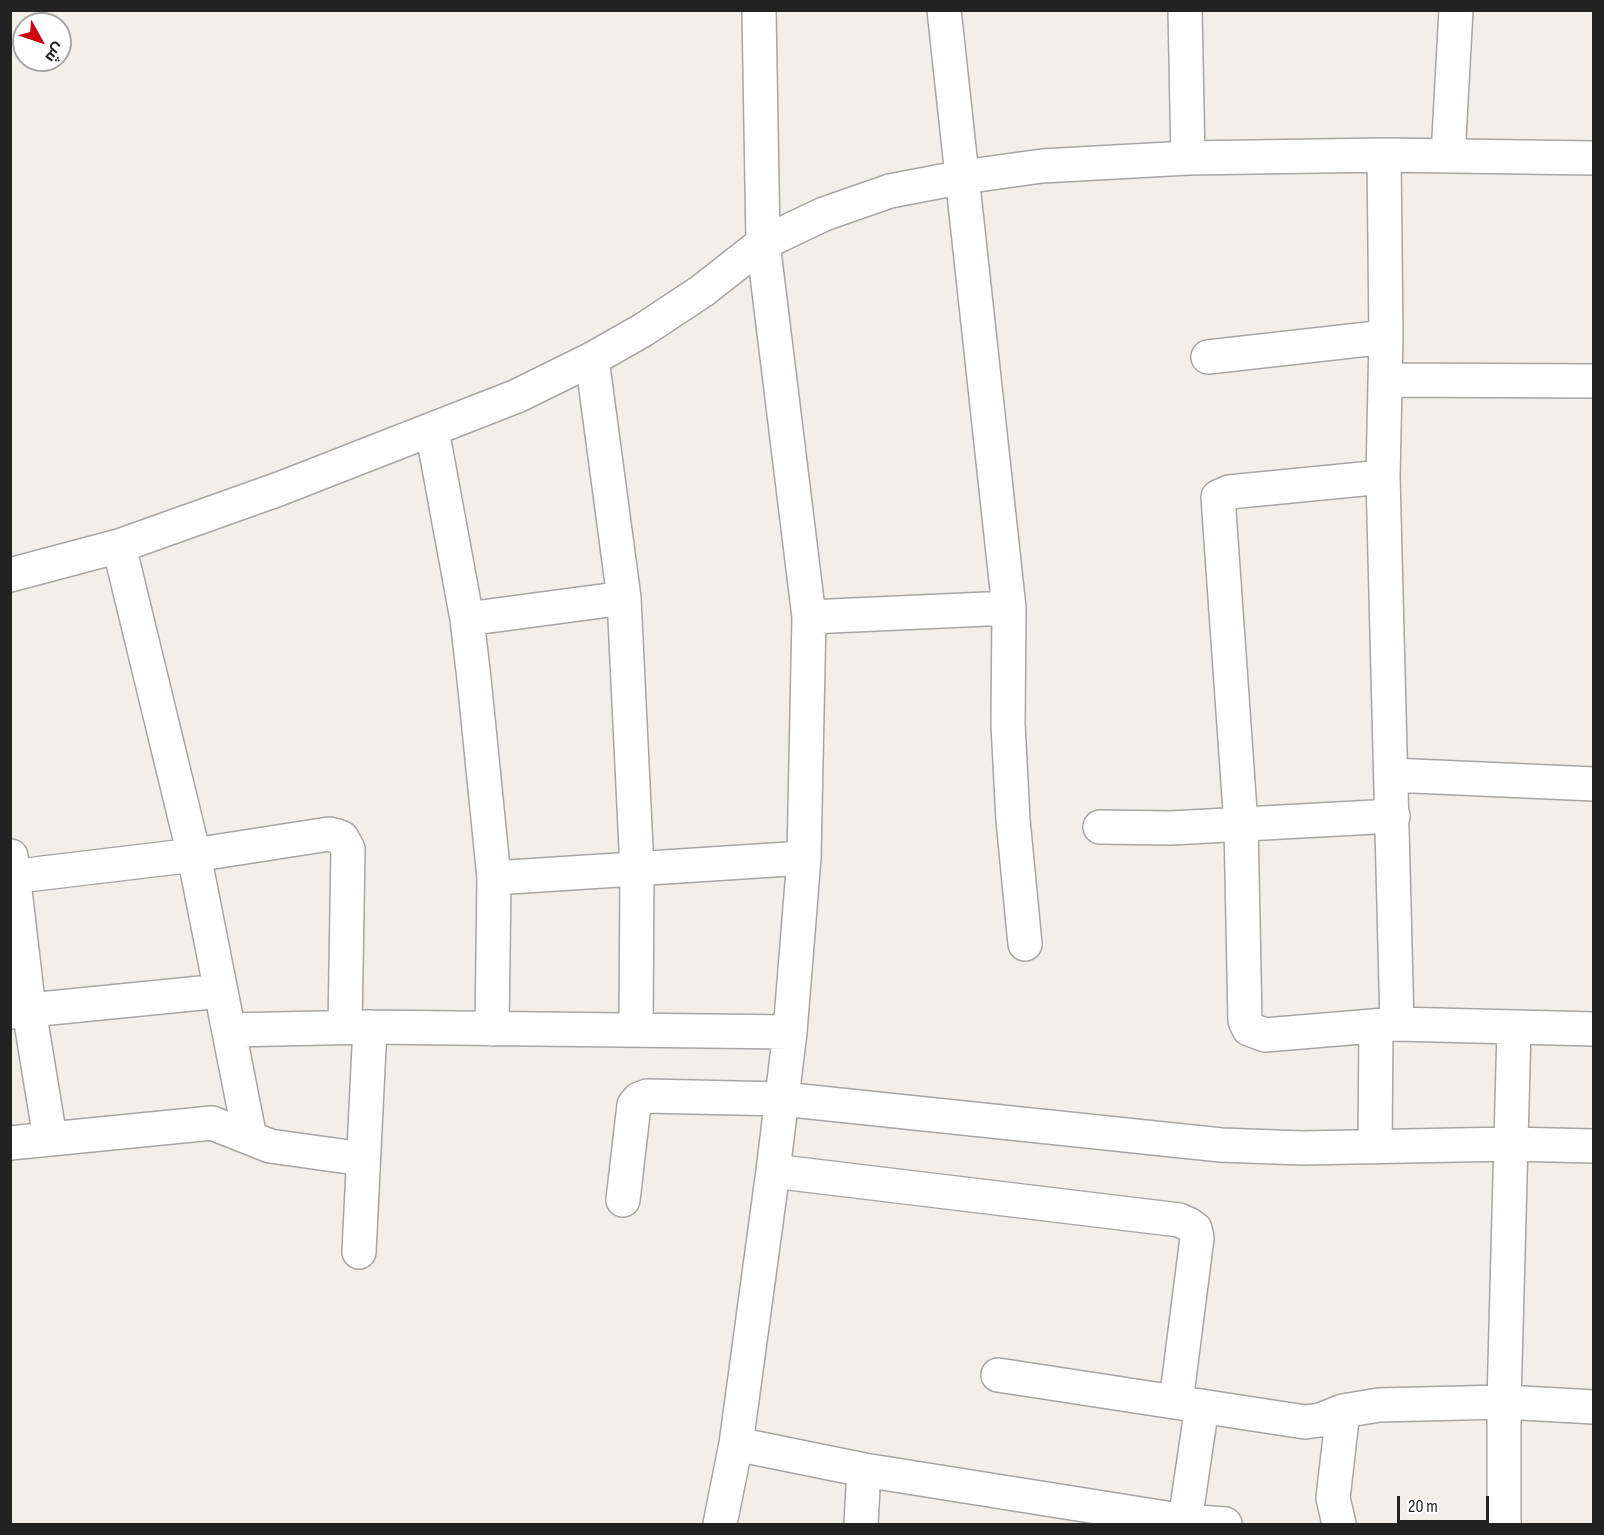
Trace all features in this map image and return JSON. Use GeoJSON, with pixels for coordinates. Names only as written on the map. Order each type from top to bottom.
{"type":"FeatureCollection","features":[{"type":"Feature","properties":{"kind":"street"},"geometry":{"type":"LineString","coordinates":[[720,1524],[736,1444],[773,1171],[790,1032],[804,858],[809,617],[763,243],[759,10]]}},
{"type":"Feature","properties":{"kind":"street"},"geometry":{"type":"LineString","coordinates":[[944,10],[1009,608],[1008,724],[1012,820],[1025,944]]}},
{"type":"Feature","properties":{"kind":"street"},"geometry":{"type":"LineString","coordinates":[[1185,10],[1188,158]]}},
{"type":"Feature","properties":{"kind":"street"},"geometry":{"type":"LineString","coordinates":[[1448,156],[1456,10]]}},
{"type":"Feature","properties":{"kind":"street"},"geometry":{"type":"LineString","coordinates":[[1375,1147],[1387,1025],[1393,816],[1383,477],[1386,337],[1384,155]]}},
{"type":"Feature","properties":{"kind":"street"},"geometry":{"type":"LineString","coordinates":[[10,574],[119,546],[279,489],[517,396],[592,359],[702,291],[763,243],[824,213],[890,191],[963,177],[1042,166],[1188,158],[1384,155],[1593,158]]}},
{"type":"Feature","properties":{"kind":"street"},"geometry":{"type":"LineString","coordinates":[[1208,357],[1386,337]]}},
{"type":"Feature","properties":{"kind":"street"},"geometry":{"type":"LineString","coordinates":[[592,359],[624,598],[637,869],[636,1030]]}},
{"type":"Feature","properties":{"kind":"street"},"geometry":{"type":"LineString","coordinates":[[1385,380],[1593,381]]}},
{"type":"Feature","properties":{"kind":"street"},"geometry":{"type":"LineString","coordinates":[[432,430],[467,619],[494,878],[492,1029]]}},
{"type":"Feature","properties":{"kind":"street"},"geometry":{"type":"LineString","coordinates":[[1383,477],[1229,492],[1218,498],[1241,825],[1245,1021],[1249,1029],[1265,1035],[1387,1025],[1593,1029]]}},
{"type":"Feature","properties":{"kind":"street"},"geometry":{"type":"LineString","coordinates":[[119,546],[194,855],[250,1138]]}},
{"type":"Feature","properties":{"kind":"street"},"geometry":{"type":"LineString","coordinates":[[467,619],[624,598]]}},
{"type":"Feature","properties":{"kind":"street"},"geometry":{"type":"LineString","coordinates":[[809,617],[1009,608]]}},
{"type":"Feature","properties":{"kind":"street"},"geometry":{"type":"LineString","coordinates":[[1392,775],[1593,784]]}},
{"type":"Feature","properties":{"kind":"street"},"geometry":{"type":"LineString","coordinates":[[1100,827],[1172,828],[1393,816]]}},
{"type":"Feature","properties":{"kind":"street"},"geometry":{"type":"LineString","coordinates":[[50,1138],[20,1011],[12,870],[194,855],[329,834],[342,838],[348,849],[363,1159],[359,1252]]}},
{"type":"Feature","properties":{"kind":"street"},"geometry":{"type":"LineString","coordinates":[[494,878],[804,858]]}},
{"type":"Feature","properties":{"kind":"street"},"geometry":{"type":"LineString","coordinates":[[20,1011],[221,991]]}},
{"type":"Feature","properties":{"kind":"street"},"geometry":{"type":"LineString","coordinates":[[229,1030],[357,1027],[790,1032]]}},
{"type":"Feature","properties":{"kind":"street"},"geometry":{"type":"LineString","coordinates":[[1504,1524],[1504,1402],[1514,1029]]}},
{"type":"Feature","properties":{"kind":"street"},"geometry":{"type":"LineString","coordinates":[[623,1200],[634,1105],[639,1099],[647,1096],[782,1099],[1221,1145],[1593,1146]]}},
{"type":"Feature","properties":{"kind":"street"},"geometry":{"type":"LineString","coordinates":[[10,1143],[212,1123],[270,1146],[363,1159]]}},
{"type":"Feature","properties":{"kind":"street"},"geometry":{"type":"LineString","coordinates":[[773,1171],[1179,1220],[1195,1229],[1197,1239],[1185,1521]]}},
{"type":"Feature","properties":{"kind":"street"},"geometry":{"type":"LineString","coordinates":[[998,1375],[1305,1422],[1320,1420],[1343,1411],[1379,1405],[1504,1402],[1593,1407]]}},
{"type":"Feature","properties":{"kind":"street"},"geometry":{"type":"LineString","coordinates":[[1339,1524],[1333,1498],[1343,1411]]}},
{"type":"Feature","properties":{"kind":"street"},"geometry":{"type":"LineString","coordinates":[[736,1444],[864,1470],[1185,1521],[1225,1524]]}},
{"type":"Feature","properties":{"kind":"street"},"geometry":{"type":"LineString","coordinates":[[861,1524],[864,1470]]}}]}
